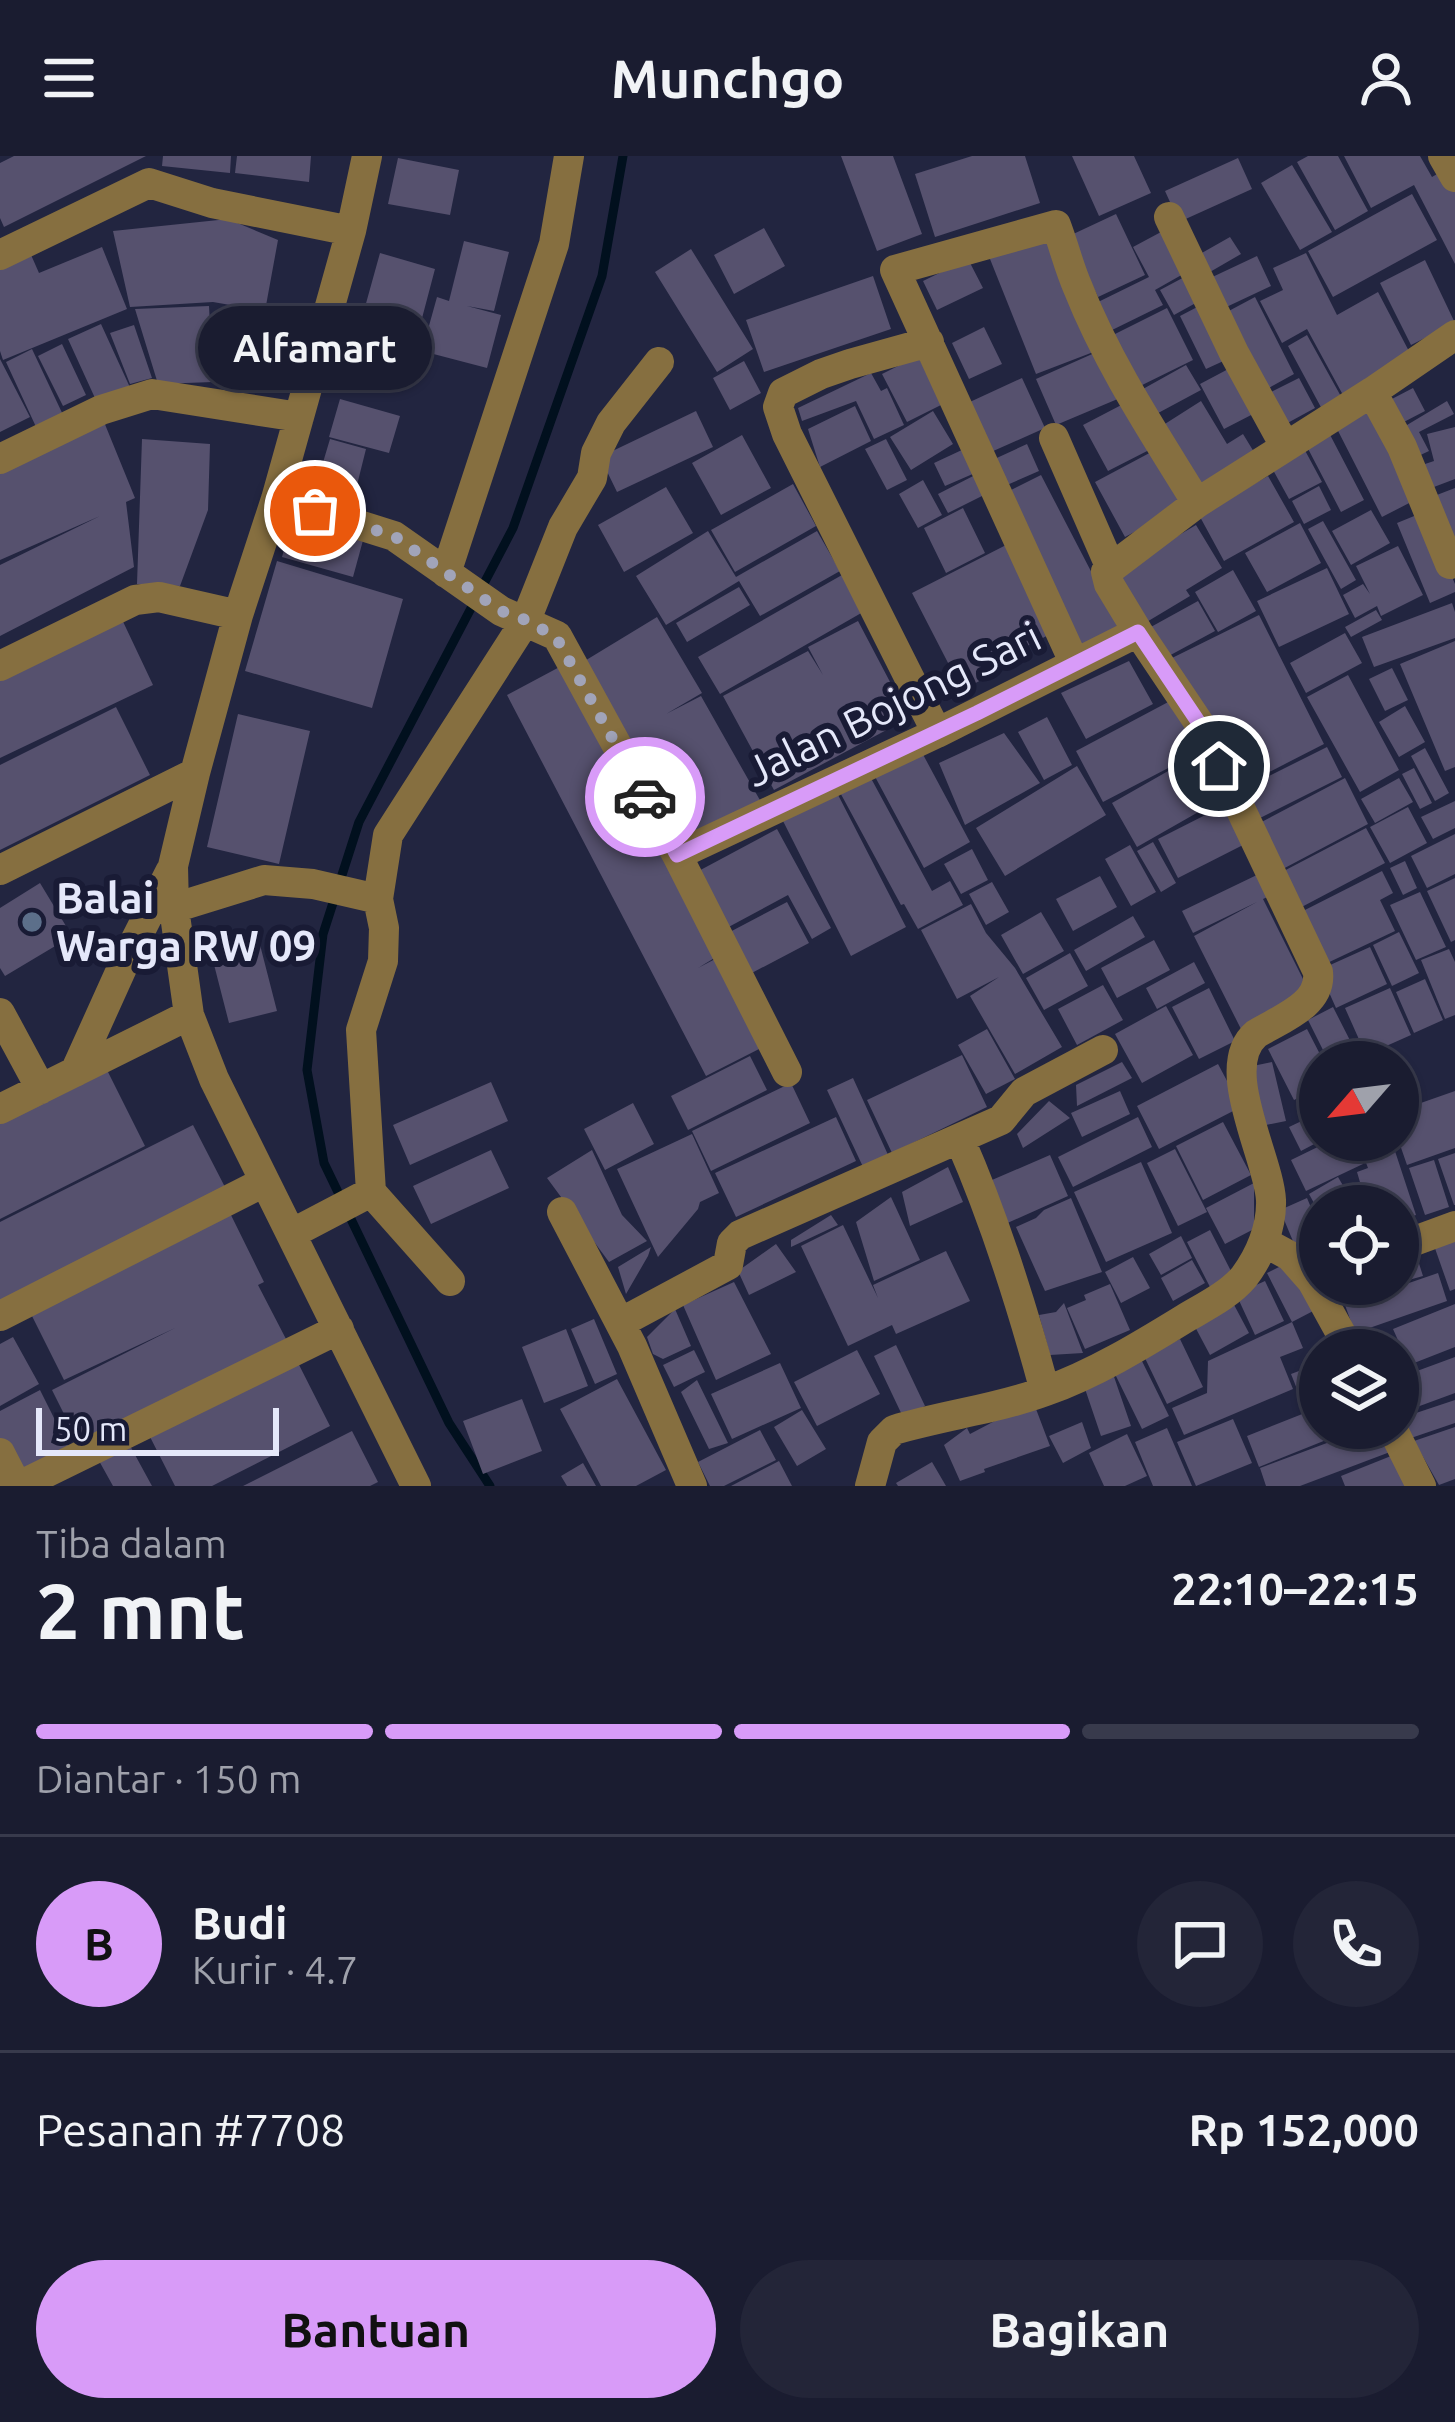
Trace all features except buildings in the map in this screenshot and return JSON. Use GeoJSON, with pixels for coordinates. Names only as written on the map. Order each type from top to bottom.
{"type":"FeatureCollection","features":[{"type":"Feature","properties":{"kind":"street"},"geometry":{"type":"LineString","coordinates":[[75,1072],[173,866],[238,615],[351,231],[367,156]]}},
{"type":"Feature","properties":{"kind":"street"},"geometry":{"type":"LineString","coordinates":[[452,578],[554,244],[569,156]]}},
{"type":"Feature","properties":{"kind":"street"},"geometry":{"type":"LineString","coordinates":[[1443,156],[1455,177]]}},
{"type":"Feature","properties":{"kind":"street"},"geometry":{"type":"LineString","coordinates":[[0,255],[151,170],[212,203],[351,231]]}},
{"type":"Feature","properties":{"kind":"street"},"geometry":{"type":"LineString","coordinates":[[1168,217],[1285,446]]}},
{"type":"Feature","properties":{"kind":"street"},"geometry":{"type":"LineString","coordinates":[[1074,662],[896,269],[1057,226],[1099,334],[1134,402],[1197,502]]}},
{"type":"Feature","properties":{"kind":"street"},"geometry":{"type":"LineString","coordinates":[[870,1486],[882,1442],[894,1430],[1045,1391],[1132,1351],[1243,1279],[1264,1242],[1271,1196],[1250,1122],[1242,1053],[1256,1034],[1312,999],[1318,972],[1201,726],[1106,576],[1110,566],[1197,502],[1455,335]]}},
{"type":"Feature","properties":{"kind":"street"},"geometry":{"type":"LineString","coordinates":[[928,342],[821,374],[784,393],[778,407],[937,733]]}},
{"type":"Feature","properties":{"kind":"street"},"geometry":{"type":"LineString","coordinates":[[366,896],[388,835],[592,478],[596,453],[611,423],[659,362]]}},
{"type":"Feature","properties":{"kind":"street"},"geometry":{"type":"LineString","coordinates":[[1372,392],[1402,447],[1450,564]]}},
{"type":"Feature","properties":{"kind":"street"},"geometry":{"type":"LineString","coordinates":[[0,459],[101,410],[152,394],[298,417]]}},
{"type":"Feature","properties":{"kind":"street"},"geometry":{"type":"LineString","coordinates":[[1054,438],[1110,566]]}},
{"type":"Feature","properties":{"kind":"street"},"geometry":{"type":"LineString","coordinates":[[275,499],[394,536],[452,578],[556,637],[677,855],[787,1072]]}},
{"type":"Feature","properties":{"kind":"street"},"geometry":{"type":"LineString","coordinates":[[0,666],[135,600],[159,597],[238,615]]}},
{"type":"Feature","properties":{"kind":"street","name":"Jalan Bojong Sari"},"geometry":{"type":"LineString","coordinates":[[677,855],[1138,632]]}},
{"type":"Feature","properties":{"kind":"street"},"geometry":{"type":"LineString","coordinates":[[0,869],[195,773]]}},
{"type":"Feature","properties":{"kind":"street"},"geometry":{"type":"LineString","coordinates":[[173,866],[189,1015],[214,1079],[339,1329],[404,1482]]}},
{"type":"Feature","properties":{"kind":"street"},"geometry":{"type":"LineString","coordinates":[[174,908],[264,880],[313,884],[366,896],[384,928],[383,961],[361,1030],[363,1196],[450,1281]]}},
{"type":"Feature","properties":{"kind":"street"},"geometry":{"type":"LineString","coordinates":[[0,1013],[41,1089]]}},
{"type":"Feature","properties":{"kind":"street"},"geometry":{"type":"LineString","coordinates":[[0,1109],[189,1015]]}},
{"type":"Feature","properties":{"kind":"street"},"geometry":{"type":"LineString","coordinates":[[620,1323],[728,1264],[732,1243],[740,1235],[960,1141],[1006,1117],[1024,1092],[1103,1050]]}},
{"type":"Feature","properties":{"kind":"street"},"geometry":{"type":"LineString","coordinates":[[960,1141],[1016,1285],[1045,1391]]}},
{"type":"Feature","properties":{"kind":"street"},"geometry":{"type":"LineString","coordinates":[[0,1316],[264,1182]]}},
{"type":"Feature","properties":{"kind":"street"},"geometry":{"type":"LineString","coordinates":[[291,1234],[363,1196]]}},
{"type":"Feature","properties":{"kind":"street"},"geometry":{"type":"LineString","coordinates":[[562,1212],[620,1323],[692,1486]]}},
{"type":"Feature","properties":{"kind":"street"},"geometry":{"type":"LineString","coordinates":[[1419,1239],[1455,1226]]}},
{"type":"Feature","properties":{"kind":"street"},"geometry":{"type":"LineString","coordinates":[[1264,1242],[1299,1264]]}},
{"type":"Feature","properties":{"kind":"street"},"geometry":{"type":"LineString","coordinates":[[0,1453],[18,1486],[339,1329]]}},
{"type":"Feature","properties":{"kind":"street"},"geometry":{"type":"LineString","coordinates":[[1402,1449],[1421,1486]]}},
{"type":"Feature","properties":{"kind":"waterway"},"geometry":{"type":"LineString","coordinates":[[490,1486],[449,1423],[324,1163],[307,1070],[323,934],[359,822],[513,528],[602,276],[623,156]]}},
{"type":"Feature","properties":{"kind":"way so far"},"geometry":{"type":"LineString","coordinates":[[315,511],[394,536],[501,611],[556,637],[645,797]]}},
{"type":"Feature","properties":{"kind":"place","name":"Alfamart"},"geometry":{"type":"Point","coordinates":[315,511]}},
{"type":"Feature","properties":{"kind":"place","name":"Balai Warga RW 09"},"geometry":{"type":"Point","coordinates":[32,922]}},
{"type":"Feature","properties":{"kind":"route"},"geometry":{"type":"LineString","coordinates":[[645,797],[677,855],[1138,632],[1201,726],[1219,766]]}}]}
